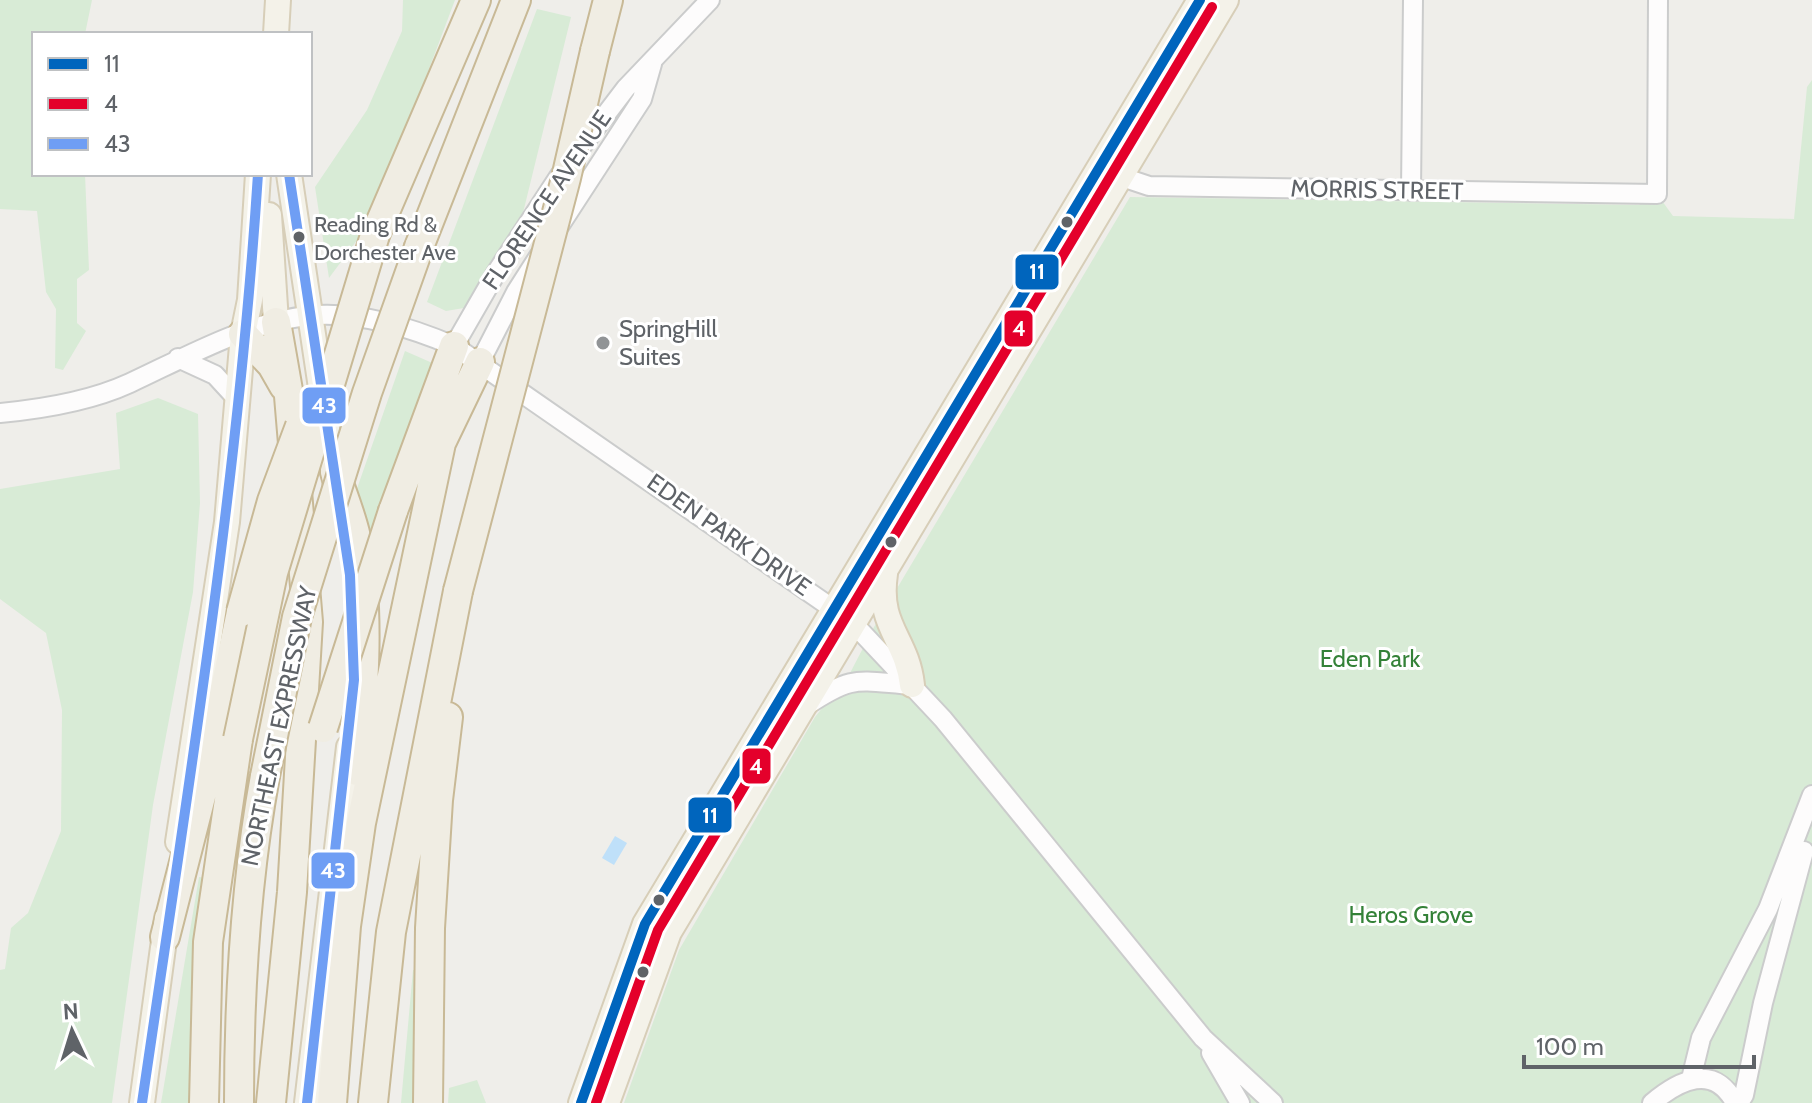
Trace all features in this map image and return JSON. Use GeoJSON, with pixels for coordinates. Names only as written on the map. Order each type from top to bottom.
{"type":"FeatureCollection","features":[{"type":"Feature","properties":{"kind":"highway"},"geometry":{"type":"LineString","coordinates":[[165,937],[209,765],[241,612],[276,488],[375,235],[476,0]]}},
{"type":"Feature","properties":{"kind":"highway","name":"NORTHEAST EXPRESSWAY"},"geometry":{"type":"LineString","coordinates":[[239,1103],[239,1014],[249,863],[297,617],[367,393],[419,247],[516,0]]}},
{"type":"Feature","properties":{"kind":"highway"},"geometry":{"type":"LineString","coordinates":[[373,1103],[391,932],[458,591],[566,178],[608,0]]}},
{"type":"Feature","properties":{"kind":"highway"},"geometry":{"type":"LineString","coordinates":[[204,1103],[208,942],[238,739],[273,573],[375,235]]}},
{"type":"Feature","properties":{"kind":"highway"},"geometry":{"type":"LineString","coordinates":[[271,1103],[298,811],[308,622],[289,396],[276,322]]}},
{"type":"Feature","properties":{"kind":"highway"},"geometry":{"type":"LineString","coordinates":[[243,334],[272,365],[289,396]]}},
{"type":"Feature","properties":{"kind":"highway"},"geometry":{"type":"LineString","coordinates":[[298,811],[393,511],[454,346]]}},
{"type":"Feature","properties":{"kind":"highway"},"geometry":{"type":"LineString","coordinates":[[332,1103],[346,926],[361,823],[441,443],[480,362]]}},
{"type":"Feature","properties":{"kind":"highway"},"geometry":{"type":"LineString","coordinates":[[332,464],[356,535],[363,586],[363,698],[356,783],[361,823]]}},
{"type":"Feature","properties":{"kind":"highway"},"geometry":{"type":"LineString","coordinates":[[428,1103],[433,880],[458,591]]}},
{"type":"Feature","properties":{"kind":"main road"},"geometry":{"type":"LineString","coordinates":[[276,32],[278,0]]}},
{"type":"Feature","properties":{"kind":"main road"},"geometry":{"type":"LineString","coordinates":[[607,1103],[669,932],[802,708],[842,615],[885,570],[1111,174],[1200,0]]}},
{"type":"Feature","properties":{"kind":"main road"},"geometry":{"type":"LineString","coordinates":[[581,1103],[645,924],[842,615],[1111,174],[1226,0]]}},
{"type":"Feature","properties":{"kind":"main road"},"geometry":{"type":"LineString","coordinates":[[142,1103],[227,522],[243,334],[250,300],[258,176]]}},
{"type":"Feature","properties":{"kind":"main road"},"geometry":{"type":"LineString","coordinates":[[266,176],[269,182],[276,322]]}},
{"type":"Feature","properties":{"kind":"main road"},"geometry":{"type":"LineString","coordinates":[[289,176],[308,316],[350,575],[353,704],[307,1103]]}},
{"type":"Feature","properties":{"kind":"main road"},"geometry":{"type":"LineString","coordinates":[[885,570],[882,597],[884,616],[909,663],[912,685]]}},
{"type":"Feature","properties":{"kind":"street","name":"FLORENCE AVENUE"},"geometry":{"type":"LineString","coordinates":[[454,346],[549,191],[626,88],[710,0]]}},
{"type":"Feature","properties":{"kind":"street"},"geometry":{"type":"LineString","coordinates":[[1411,191],[1413,0]]}},
{"type":"Feature","properties":{"kind":"street","name":"MORRIS STREET"},"geometry":{"type":"LineString","coordinates":[[1111,174],[1149,186],[1657,194],[1658,0]]}},
{"type":"Feature","properties":{"kind":"street","name":"FLORENCE AVENUE"},"geometry":{"type":"LineString","coordinates":[[480,362],[516,292],[642,99],[652,64]]}},
{"type":"Feature","properties":{"kind":"street","name":"EDEN PARK DRIVE"},"geometry":{"type":"LineString","coordinates":[[0,413],[110,391],[178,358],[276,322],[308,316],[389,324],[454,346],[842,615],[912,685],[1207,1043],[1273,1103]]}},
{"type":"Feature","properties":{"kind":"street"},"geometry":{"type":"LineString","coordinates":[[178,358],[215,375],[237,399]]}},
{"type":"Feature","properties":{"kind":"street"},"geometry":{"type":"LineString","coordinates":[[802,708],[836,686],[856,679],[912,685]]}},
{"type":"Feature","properties":{"kind":"street"},"geometry":{"type":"LineString","coordinates":[[1691,1079],[1701,1038],[1768,909],[1812,795]]}},
{"type":"Feature","properties":{"kind":"street"},"geometry":{"type":"LineString","coordinates":[[1656,1101],[1679,1082],[1691,1079],[1713,1082],[1737,1103],[1744,1095],[1763,1003],[1812,819]]}},
{"type":"Feature","properties":{"kind":"street"},"geometry":{"type":"LineString","coordinates":[[1207,1043],[1240,1103]]}},
{"type":"Feature","properties":{"kind":"green space"},"geometry":{"type":"Polygon","coordinates":[[[0,0],[92,0],[85,32],[32,32],[32,176],[85,176],[89,270],[77,279],[77,323],[86,331],[63,370],[55,368],[56,309],[46,292],[37,211],[0,209],[0,0]]]}},
{"type":"Feature","properties":{"kind":"green space"},"geometry":{"type":"Polygon","coordinates":[[[403,0],[455,0],[372,220],[329,278],[315,187],[367,110],[402,31],[403,0]]]}},
{"type":"Feature","properties":{"kind":"green space"},"geometry":{"type":"Polygon","coordinates":[[[537,9],[571,17],[522,217],[464,308],[446,311],[427,302],[537,9]]]}},
{"type":"Feature","properties":{"kind":"green space","name":"Eden Park"},"geometry":{"type":"Polygon","coordinates":[[[1812,80],[1812,1103],[624,1103],[679,950],[815,717],[849,675],[874,627],[1130,197],[1639,205],[1657,194],[1673,216],[1794,219],[1807,87],[1812,80]]]}},
{"type":"Feature","properties":{"kind":"green space"},"geometry":{"type":"Polygon","coordinates":[[[405,351],[437,365],[366,561],[353,500],[405,351]]]}},
{"type":"Feature","properties":{"kind":"green space"},"geometry":{"type":"Polygon","coordinates":[[[158,398],[198,414],[200,503],[193,592],[153,805],[112,1103],[0,1103],[0,970],[5,969],[11,928],[28,913],[61,831],[62,710],[46,633],[0,599],[0,489],[120,469],[116,413],[158,398]]]}},
{"type":"Feature","properties":{"kind":"green space"},"geometry":{"type":"Polygon","coordinates":[[[199,877],[206,878],[190,1103],[161,1103],[199,877]]]}},
{"type":"Feature","properties":{"kind":"green space"},"geometry":{"type":"Polygon","coordinates":[[[420,969],[418,1103],[401,1103],[413,970],[420,969]]]}},
{"type":"Feature","properties":{"kind":"green space"},"geometry":{"type":"Polygon","coordinates":[[[477,1080],[486,1103],[448,1103],[449,1088],[477,1080]]]}},
{"type":"Feature","properties":{"kind":"water"},"geometry":{"type":"Polygon","coordinates":[[[615,836],[627,843],[614,865],[602,858],[615,836]]]}},
{"type":"Feature","properties":{"kind":"transit line","name":"11"},"geometry":{"type":"LineString","coordinates":[[581,1103],[645,924],[1200,0]]}},
{"type":"Feature","properties":{"kind":"transit line","name":"4"},"geometry":{"type":"LineString","coordinates":[[596,1103],[658,930],[1212,7]]}},
{"type":"Feature","properties":{"kind":"transit line","name":"43"},"geometry":{"type":"LineString","coordinates":[[142,1103],[224,524],[238,407],[258,176]]}},
{"type":"Feature","properties":{"kind":"transit line","name":"43"},"geometry":{"type":"LineString","coordinates":[[289,176],[350,575],[354,680],[307,1103]]}},
{"type":"Feature","properties":{"kind":"place","name":"Reading Rd & Dorchester Ave"},"geometry":{"type":"Point","coordinates":[299,237]}},
{"type":"Feature","properties":{"kind":"place","name":"SpringHill Suites"},"geometry":{"type":"Point","coordinates":[603,343]}},
{"type":"Feature","properties":{"kind":"park label","name":"Heros Grove"},"geometry":{"type":"Point","coordinates":[1411,915]}}]}
